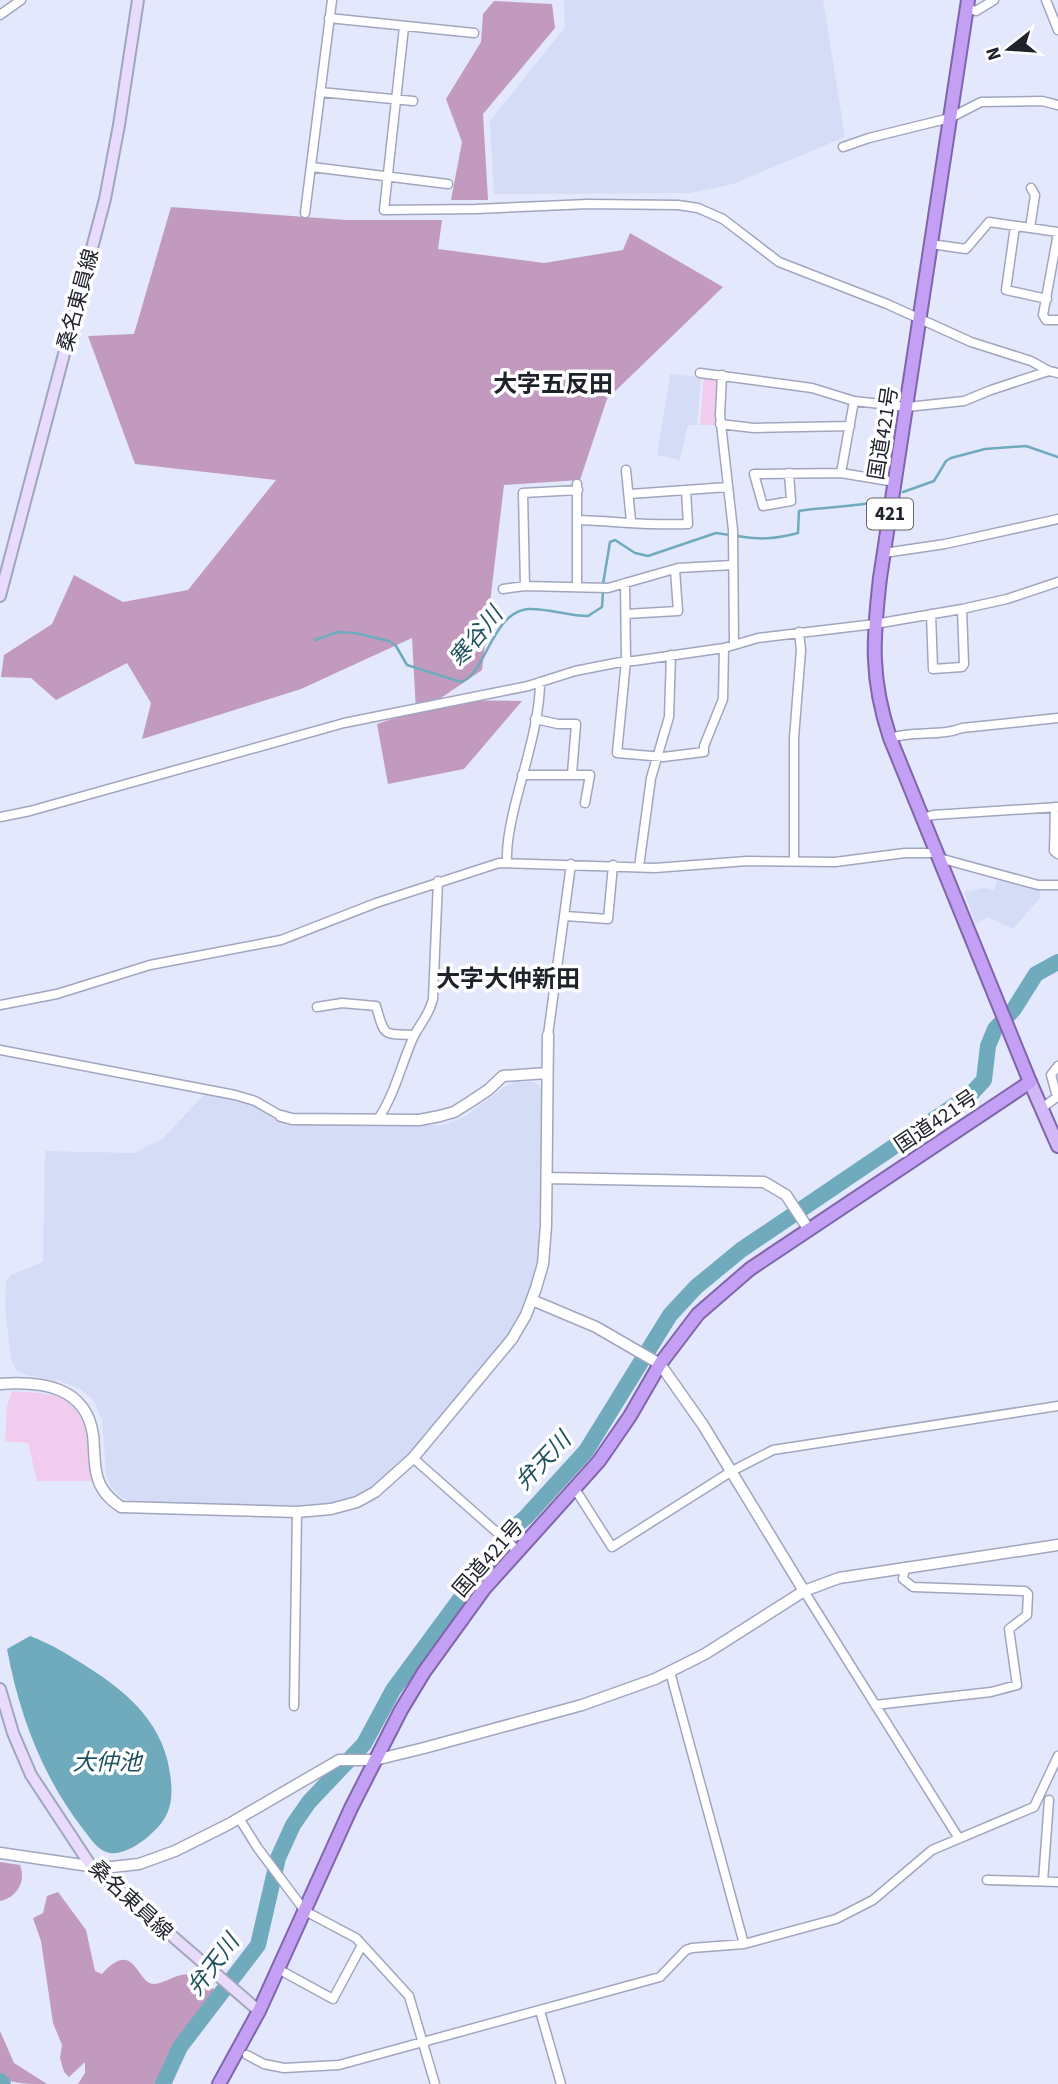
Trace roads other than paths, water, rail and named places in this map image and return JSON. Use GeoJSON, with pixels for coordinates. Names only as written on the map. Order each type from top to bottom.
{"type":"FeatureCollection","features":[{"type":"Feature","properties":{"kind":"highway","name":"国道421号"},"geometry":{"type":"LineString","coordinates":[[219,2084],[259,2011],[376,1760],[424,1672],[514,1548],[575,1489],[599,1461],[657,1362],[715,1297],[806,1224],[1030,1082],[890,738],[875,678],[874,624],[967,4]]}},
{"type":"Feature","properties":{"kind":"main road","name":"桑名東員線"},"geometry":{"type":"LineString","coordinates":[[0,596],[104,200],[119,125],[138,0]]}},
{"type":"Feature","properties":{"kind":"main road"},"geometry":{"type":"LineString","coordinates":[[1030,1082],[1058,1146]]}},
{"type":"Feature","properties":{"kind":"main road","name":"桑名東員線"},"geometry":{"type":"LineString","coordinates":[[0,1689],[13,1733],[31,1775],[91,1866],[259,2011]]}},
{"type":"Feature","properties":{"kind":"street"},"geometry":{"type":"LineString","coordinates":[[0,15],[21,0]]}},
{"type":"Feature","properties":{"kind":"street"},"geometry":{"type":"LineString","coordinates":[[305,213],[332,0]]}},
{"type":"Feature","properties":{"kind":"street"},"geometry":{"type":"LineString","coordinates":[[967,4],[976,11],[994,0]]}},
{"type":"Feature","properties":{"kind":"street"},"geometry":{"type":"LineString","coordinates":[[1046,0],[1058,30]]}},
{"type":"Feature","properties":{"kind":"street"},"geometry":{"type":"LineString","coordinates":[[329,18],[474,33]]}},
{"type":"Feature","properties":{"kind":"street"},"geometry":{"type":"LineString","coordinates":[[404,26],[384,209],[476,209],[588,204],[678,205],[698,208],[723,219],[779,262],[920,318],[971,342],[1031,360],[1054,372]]}},
{"type":"Feature","properties":{"kind":"street"},"geometry":{"type":"LineString","coordinates":[[320,92],[413,101]]}},
{"type":"Feature","properties":{"kind":"street"},"geometry":{"type":"LineString","coordinates":[[843,147],[950,118],[981,102],[1042,101],[1058,105]]}},
{"type":"Feature","properties":{"kind":"street"},"geometry":{"type":"LineString","coordinates":[[312,167],[448,184]]}},
{"type":"Feature","properties":{"kind":"street"},"geometry":{"type":"LineString","coordinates":[[1030,228],[1035,195],[1031,188]]}},
{"type":"Feature","properties":{"kind":"street"},"geometry":{"type":"LineString","coordinates":[[931,244],[966,249],[989,222],[1058,232],[1043,315],[1046,320],[1058,320]]}},
{"type":"Feature","properties":{"kind":"street"},"geometry":{"type":"LineString","coordinates":[[1015,226],[1006,290],[1047,299]]}},
{"type":"Feature","properties":{"kind":"street"},"geometry":{"type":"LineString","coordinates":[[699,373],[812,388],[854,401],[907,407],[964,401],[991,390],[1054,372]]}},
{"type":"Feature","properties":{"kind":"street"},"geometry":{"type":"LineString","coordinates":[[625,583],[626,661],[617,753],[658,756],[705,752],[704,746],[723,699],[733,565],[733,535],[720,424],[722,375]]}},
{"type":"Feature","properties":{"kind":"street"},"geometry":{"type":"LineString","coordinates":[[841,473],[854,401]]}},
{"type":"Feature","properties":{"kind":"street"},"geometry":{"type":"LineString","coordinates":[[720,424],[754,428],[850,426]]}},
{"type":"Feature","properties":{"kind":"street"},"geometry":{"type":"LineString","coordinates":[[626,470],[631,521]]}},
{"type":"Feature","properties":{"kind":"street"},"geometry":{"type":"LineString","coordinates":[[789,473],[791,502],[763,506],[754,474],[789,473],[841,473],[895,481]]}},
{"type":"Feature","properties":{"kind":"street"},"geometry":{"type":"LineString","coordinates":[[630,494],[728,486]]}},
{"type":"Feature","properties":{"kind":"street"},"geometry":{"type":"LineString","coordinates":[[525,586],[523,493],[577,487],[577,587]]}},
{"type":"Feature","properties":{"kind":"street"},"geometry":{"type":"LineString","coordinates":[[577,520],[631,521],[662,526],[688,524],[686,490]]}},
{"type":"Feature","properties":{"kind":"street"},"geometry":{"type":"LineString","coordinates":[[884,554],[945,544],[1058,519]]}},
{"type":"Feature","properties":{"kind":"street"},"geometry":{"type":"LineString","coordinates":[[503,589],[525,586],[604,588],[675,570],[733,565]]}},
{"type":"Feature","properties":{"kind":"street"},"geometry":{"type":"LineString","coordinates":[[626,614],[678,611],[675,570]]}},
{"type":"Feature","properties":{"kind":"street"},"geometry":{"type":"LineString","coordinates":[[0,817],[30,811],[344,723],[540,682],[575,671],[729,646],[758,638],[874,624],[962,609],[1024,594],[1058,582]]}},
{"type":"Feature","properties":{"kind":"street"},"geometry":{"type":"LineString","coordinates":[[931,614],[933,669],[962,667],[962,609]]}},
{"type":"Feature","properties":{"kind":"street"},"geometry":{"type":"LineString","coordinates":[[794,860],[793,789],[799,632]]}},
{"type":"Feature","properties":{"kind":"street"},"geometry":{"type":"LineString","coordinates":[[639,867],[651,778],[669,717],[671,655]]}},
{"type":"Feature","properties":{"kind":"street"},"geometry":{"type":"LineString","coordinates":[[507,862],[506,852],[535,719],[540,682]]}},
{"type":"Feature","properties":{"kind":"street"},"geometry":{"type":"LineString","coordinates":[[890,738],[903,734],[952,732],[962,727],[1058,718]]}},
{"type":"Feature","properties":{"kind":"street"},"geometry":{"type":"LineString","coordinates":[[535,719],[558,724],[576,724],[572,774]]}},
{"type":"Feature","properties":{"kind":"street"},"geometry":{"type":"LineString","coordinates":[[522,775],[590,775],[584,803]]}},
{"type":"Feature","properties":{"kind":"street"},"geometry":{"type":"LineString","coordinates":[[923,818],[933,815],[1057,807],[1054,850],[1058,854]]}},
{"type":"Feature","properties":{"kind":"street"},"geometry":{"type":"LineString","coordinates":[[0,1005],[57,994],[150,965],[281,940],[438,881],[507,862],[639,867],[794,860],[835,862],[905,853],[938,856],[1038,885],[1058,885]]}},
{"type":"Feature","properties":{"kind":"street"},"geometry":{"type":"LineString","coordinates":[[0,1384],[35,1384],[81,1402],[88,1414],[93,1434],[98,1479],[110,1499],[121,1507],[297,1512],[357,1502],[376,1492],[413,1458],[500,1354],[532,1300],[545,1246],[548,1035],[571,864]]}},
{"type":"Feature","properties":{"kind":"street"},"geometry":{"type":"LineString","coordinates":[[565,916],[608,919],[613,865]]}},
{"type":"Feature","properties":{"kind":"street"},"geometry":{"type":"LineString","coordinates":[[378,1119],[389,1103],[414,1035],[429,1016],[433,999],[438,881]]}},
{"type":"Feature","properties":{"kind":"street"},"geometry":{"type":"LineString","coordinates":[[317,1007],[342,1003],[376,1006],[383,1031],[388,1034],[414,1035]]}},
{"type":"Feature","properties":{"kind":"street"},"geometry":{"type":"LineString","coordinates":[[0,1051],[235,1095],[256,1101],[281,1116],[292,1119],[419,1120],[454,1112],[488,1090],[503,1076],[547,1073]]}},
{"type":"Feature","properties":{"kind":"street"},"geometry":{"type":"LineString","coordinates":[[1042,1108],[1058,1097],[1051,1075],[1058,1066]]}},
{"type":"Feature","properties":{"kind":"street"},"geometry":{"type":"LineString","coordinates":[[547,1178],[757,1181],[779,1189],[792,1202],[806,1224]]}},
{"type":"Feature","properties":{"kind":"street"},"geometry":{"type":"LineString","coordinates":[[532,1300],[596,1327],[657,1362],[732,1471],[958,1837]]}},
{"type":"Feature","properties":{"kind":"street"},"geometry":{"type":"LineString","coordinates":[[575,1489],[612,1547],[732,1471],[773,1450],[1058,1406]]}},
{"type":"Feature","properties":{"kind":"street"},"geometry":{"type":"LineString","coordinates":[[413,1458],[514,1548]]}},
{"type":"Feature","properties":{"kind":"street"},"geometry":{"type":"LineString","coordinates":[[293,1706],[297,1512]]}},
{"type":"Feature","properties":{"kind":"street"},"geometry":{"type":"LineString","coordinates":[[0,1853],[115,1868],[139,1864],[175,1851],[239,1818],[339,1760],[376,1760],[616,1695],[705,1654],[804,1591],[839,1578],[1058,1545]]}},
{"type":"Feature","properties":{"kind":"street"},"geometry":{"type":"LineString","coordinates":[[875,1705],[991,1692],[1017,1685],[1009,1629],[1027,1615],[1026,1591],[913,1587],[903,1579],[905,1567]]}},
{"type":"Feature","properties":{"kind":"street"},"geometry":{"type":"LineString","coordinates":[[670,1672],[744,1944]]}},
{"type":"Feature","properties":{"kind":"street"},"geometry":{"type":"LineString","coordinates":[[247,2055],[264,2064],[284,2068],[339,2065],[660,1977],[686,1950],[692,1948],[744,1944],[836,1919],[873,1900],[932,1850],[1034,1807],[1058,1756]]}},
{"type":"Feature","properties":{"kind":"street"},"geometry":{"type":"LineString","coordinates":[[1040,1796],[1054,1801],[1043,1881]]}},
{"type":"Feature","properties":{"kind":"street"},"geometry":{"type":"LineString","coordinates":[[239,1818],[305,1910],[356,1938],[409,1996],[435,2084]]}},
{"type":"Feature","properties":{"kind":"street"},"geometry":{"type":"LineString","coordinates":[[987,1880],[1058,1882]]}},
{"type":"Feature","properties":{"kind":"street"},"geometry":{"type":"LineString","coordinates":[[278,1969],[333,1999],[362,1945]]}},
{"type":"Feature","properties":{"kind":"street"},"geometry":{"type":"LineString","coordinates":[[540,2011],[561,2084]]}},
{"type":"Feature","properties":{"kind":"water","name":"大仲池"},"geometry":{"type":"Polygon","coordinates":[[[30,1636],[65,1653],[117,1688],[143,1713],[162,1743],[171,1781],[169,1810],[152,1833],[127,1850],[110,1853],[95,1844],[68,1809],[34,1744],[18,1697],[7,1649],[30,1636]]]}},
{"type":"Feature","properties":{"kind":"waterway","name":"寒谷川"},"geometry":{"type":"LineString","coordinates":[[903,492],[934,481],[946,461],[951,458],[985,449],[1026,446],[1058,457]]}},
{"type":"Feature","properties":{"kind":"waterway","name":"寒谷川"},"geometry":{"type":"LineString","coordinates":[[737,536],[775,538],[790,535],[798,533],[799,511],[883,500]]}},
{"type":"Feature","properties":{"kind":"waterway","name":"寒谷川"},"geometry":{"type":"LineString","coordinates":[[603,584],[610,542],[615,540],[635,553],[648,556],[716,533],[730,535]]}},
{"type":"Feature","properties":{"kind":"waterway","name":"寒谷川"},"geometry":{"type":"LineString","coordinates":[[315,640],[338,632],[389,641],[396,646],[407,665],[461,682],[470,677],[498,631],[516,613],[536,609],[588,616],[602,607],[603,591]]}},
{"type":"Feature","properties":{"kind":"waterway","name":"弁天川"},"geometry":{"type":"LineString","coordinates":[[163,2084],[180,2047],[258,1945],[278,1858],[293,1825],[309,1802],[364,1744],[393,1690],[511,1530],[586,1451],[670,1315],[696,1287],[741,1250],[970,1095],[984,1080],[988,1046],[995,1029],[1014,1009],[1036,974],[1058,962]]}},
{"type":"Feature","properties":{"kind":"waterway","name":"弁天川"},"geometry":{"type":"LineString","coordinates":[[0,2081],[3,2084]]}},
{"type":"Feature","properties":{"kind":"district","name":"大字五反田"},"geometry":{"type":"Point","coordinates":[553,384]}},
{"type":"Feature","properties":{"kind":"district","name":"大字大仲新田"},"geometry":{"type":"Point","coordinates":[508,979]}}]}
